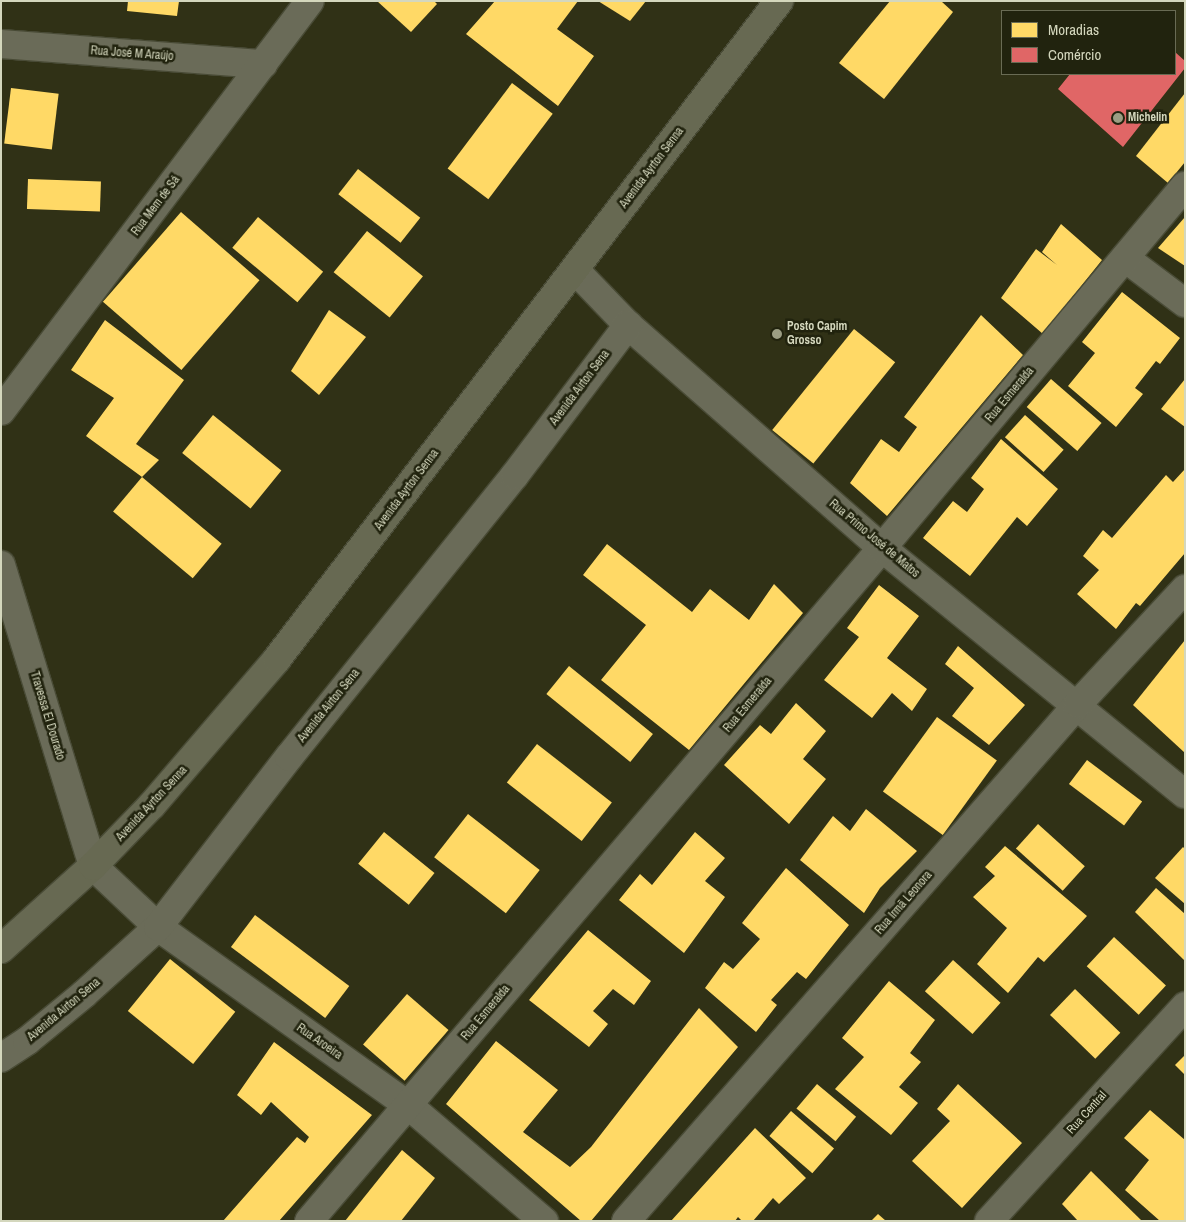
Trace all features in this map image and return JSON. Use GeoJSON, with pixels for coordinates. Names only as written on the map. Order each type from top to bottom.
{"type":"FeatureCollection","features":[{"type":"Feature","properties":{"kind":"highway","name":"Avenida Ayrton Senna"},"geometry":{"type":"LineString","coordinates":[[1,949],[93,866],[208,744],[277,659],[779,1]]}},
{"type":"Feature","properties":{"kind":"street","name":"Rua Mem de Sá"},"geometry":{"type":"LineString","coordinates":[[1,411],[310,1]]}},
{"type":"Feature","properties":{"kind":"street","name":"Rua José M Araújo"},"geometry":{"type":"LineString","coordinates":[[1,44],[263,64]]}},
{"type":"Feature","properties":{"kind":"street","name":"Rua Esmeralda"},"geometry":{"type":"LineString","coordinates":[[309,1221],[882,548],[1185,186]]}},
{"type":"Feature","properties":{"kind":"street"},"geometry":{"type":"LineString","coordinates":[[1125,258],[1185,303]]}},
{"type":"Feature","properties":{"kind":"street","name":"Rua Primo José de Matos"},"geometry":{"type":"LineString","coordinates":[[575,270],[628,325],[882,548],[1078,704],[1185,794]]}},
{"type":"Feature","properties":{"kind":"street","name":"Avenida Airton Sena"},"geometry":{"type":"LineString","coordinates":[[1,1058],[77,1000],[158,927],[289,757],[515,475],[628,325]]}},
{"type":"Feature","properties":{"kind":"street","name":"Travessa El Dourado"},"geometry":{"type":"LineString","coordinates":[[1,565],[93,866]]}},
{"type":"Feature","properties":{"kind":"street","name":"Rua Irmã Leonora"},"geometry":{"type":"LineString","coordinates":[[626,1221],[1078,704],[1185,589]]}},
{"type":"Feature","properties":{"kind":"street","name":"Rua Aroeira"},"geometry":{"type":"LineString","coordinates":[[93,866],[158,927],[408,1105],[544,1221]]}},
{"type":"Feature","properties":{"kind":"street","name":"Rua Central"},"geometry":{"type":"LineString","coordinates":[[989,1221],[1185,1006]]}},
{"type":"Feature","properties":{"kind":"building: Moradias"},"geometry":{"type":"Polygon","coordinates":[[[128,1],[179,1],[177,16],[127,11],[128,1]]]}},
{"type":"Feature","properties":{"kind":"building: Moradias"},"geometry":{"type":"Polygon","coordinates":[[[377,1],[434,1],[437,4],[411,32],[377,1]]]}},
{"type":"Feature","properties":{"kind":"building: Moradias"},"geometry":{"type":"Polygon","coordinates":[[[495,1],[578,1],[557,29],[594,56],[558,106],[466,34],[495,1]]]}},
{"type":"Feature","properties":{"kind":"building: Moradias"},"geometry":{"type":"Polygon","coordinates":[[[598,1],[646,1],[630,21],[598,1]]]}},
{"type":"Feature","properties":{"kind":"building: Moradias"},"geometry":{"type":"Polygon","coordinates":[[[890,1],[941,1],[953,12],[884,99],[839,63],[890,1]]]}},
{"type":"Feature","properties":{"kind":"building: Moradias"},"geometry":{"type":"Polygon","coordinates":[[[512,83],[553,114],[488,199],[448,168],[512,83]]]}},
{"type":"Feature","properties":{"kind":"building: Moradias"},"geometry":{"type":"Polygon","coordinates":[[[11,88],[59,94],[52,149],[4,144],[11,88]]]}},
{"type":"Feature","properties":{"kind":"building: Moradias"},"geometry":{"type":"Polygon","coordinates":[[[1185,93],[1185,162],[1168,183],[1136,156],[1185,93]]]}},
{"type":"Feature","properties":{"kind":"building: Moradias"},"geometry":{"type":"Polygon","coordinates":[[[358,169],[420,218],[401,243],[338,194],[358,169]]]}},
{"type":"Feature","properties":{"kind":"building: Moradias"},"geometry":{"type":"Polygon","coordinates":[[[28,179],[101,182],[100,212],[27,209],[28,179]]]}},
{"type":"Feature","properties":{"kind":"building: Moradias"},"geometry":{"type":"Polygon","coordinates":[[[181,212],[259,280],[181,370],[103,302],[181,212]]]}},
{"type":"Feature","properties":{"kind":"building: Moradias"},"geometry":{"type":"Polygon","coordinates":[[[258,217],[323,272],[297,302],[232,248],[258,217]]]}},
{"type":"Feature","properties":{"kind":"building: Moradias"},"geometry":{"type":"Polygon","coordinates":[[[1185,217],[1185,266],[1158,248],[1185,217]]]}},
{"type":"Feature","properties":{"kind":"building: Moradias"},"geometry":{"type":"Polygon","coordinates":[[[1061,224],[1102,260],[1043,334],[1001,298],[1036,249],[1057,265],[1042,252],[1061,224]]]}},
{"type":"Feature","properties":{"kind":"building: Moradias"},"geometry":{"type":"Polygon","coordinates":[[[367,231],[423,276],[390,317],[334,272],[367,231]]]}},
{"type":"Feature","properties":{"kind":"building: Moradias"},"geometry":{"type":"Polygon","coordinates":[[[1122,292],[1180,338],[1160,364],[1156,361],[1135,388],[1143,394],[1116,427],[1068,386],[1095,353],[1082,342],[1122,292]]]}},
{"type":"Feature","properties":{"kind":"building: Moradias"},"geometry":{"type":"Polygon","coordinates":[[[329,310],[366,337],[319,395],[291,371],[329,310]]]}},
{"type":"Feature","properties":{"kind":"building: Moradias"},"geometry":{"type":"Polygon","coordinates":[[[981,315],[1023,355],[887,516],[850,483],[881,439],[899,452],[917,427],[904,417],[981,315]]]}},
{"type":"Feature","properties":{"kind":"building: Moradias"},"geometry":{"type":"Polygon","coordinates":[[[105,320],[184,380],[136,444],[159,460],[142,477],[86,436],[114,398],[71,370],[105,320]]]}},
{"type":"Feature","properties":{"kind":"building: Moradias"},"geometry":{"type":"Polygon","coordinates":[[[854,329],[895,362],[813,463],[772,430],[854,329]]]}},
{"type":"Feature","properties":{"kind":"building: Moradias"},"geometry":{"type":"Polygon","coordinates":[[[1051,379],[1102,423],[1077,451],[1027,407],[1051,379]]]}},
{"type":"Feature","properties":{"kind":"building: Moradias"},"geometry":{"type":"Polygon","coordinates":[[[1185,379],[1185,427],[1161,409],[1185,379]]]}},
{"type":"Feature","properties":{"kind":"building: Moradias"},"geometry":{"type":"Polygon","coordinates":[[[213,415],[281,470],[251,508],[182,453],[213,415]]]}},
{"type":"Feature","properties":{"kind":"building: Moradias"},"geometry":{"type":"Polygon","coordinates":[[[1025,415],[1064,450],[1044,472],[1005,437],[1025,415]]]}},
{"type":"Feature","properties":{"kind":"building: Moradias"},"geometry":{"type":"Polygon","coordinates":[[[1001,439],[1058,489],[1027,526],[1017,517],[970,576],[923,538],[953,501],[967,512],[984,489],[971,478],[1001,439]]]}},
{"type":"Feature","properties":{"kind":"building: Moradias"},"geometry":{"type":"Polygon","coordinates":[[[1185,469],[1185,553],[1140,606],[1136,603],[1116,629],[1077,594],[1099,570],[1083,556],[1103,530],[1112,538],[1166,475],[1173,482],[1185,469]]]}},
{"type":"Feature","properties":{"kind":"building: Moradias"},"geometry":{"type":"Polygon","coordinates":[[[142,477],[222,544],[193,578],[113,511],[142,477]]]}},
{"type":"Feature","properties":{"kind":"building: Moradias"},"geometry":{"type":"Polygon","coordinates":[[[607,544],[692,612],[710,589],[749,620],[774,584],[803,613],[689,750],[601,680],[646,625],[583,575],[607,544]]]}},
{"type":"Feature","properties":{"kind":"building: Moradias"},"geometry":{"type":"Polygon","coordinates":[[[879,585],[919,616],[887,658],[927,689],[912,711],[892,693],[872,718],[824,680],[859,637],[847,628],[879,585]]]}},
{"type":"Feature","properties":{"kind":"building: Moradias"},"geometry":{"type":"Polygon","coordinates":[[[1185,640],[1185,753],[1133,705],[1185,640]]]}},
{"type":"Feature","properties":{"kind":"building: Moradias"},"geometry":{"type":"Polygon","coordinates":[[[958,646],[1025,705],[989,745],[952,716],[974,688],[945,664],[958,646]]]}},
{"type":"Feature","properties":{"kind":"building: Moradias"},"geometry":{"type":"Polygon","coordinates":[[[569,666],[653,734],[630,762],[546,694],[569,666]]]}},
{"type":"Feature","properties":{"kind":"building: Moradias"},"geometry":{"type":"Polygon","coordinates":[[[796,703],[826,731],[803,759],[826,779],[789,824],[724,765],[760,725],[771,734],[796,703]]]}},
{"type":"Feature","properties":{"kind":"building: Moradias"},"geometry":{"type":"Polygon","coordinates":[[[937,717],[997,760],[943,835],[883,791],[937,717]]]}},
{"type":"Feature","properties":{"kind":"building: Moradias"},"geometry":{"type":"Polygon","coordinates":[[[537,744],[612,802],[582,841],[507,783],[537,744]]]}},
{"type":"Feature","properties":{"kind":"building: Moradias"},"geometry":{"type":"Polygon","coordinates":[[[1087,760],[1142,802],[1124,825],[1069,784],[1087,760]]]}},
{"type":"Feature","properties":{"kind":"building: Moradias"},"geometry":{"type":"Polygon","coordinates":[[[866,809],[917,851],[880,888],[864,913],[800,860],[833,816],[850,831],[866,809]]]}},
{"type":"Feature","properties":{"kind":"building: Moradias"},"geometry":{"type":"Polygon","coordinates":[[[468,814],[540,870],[506,913],[434,857],[468,814]]]}},
{"type":"Feature","properties":{"kind":"building: Moradias"},"geometry":{"type":"Polygon","coordinates":[[[1038,824],[1085,866],[1063,891],[1016,849],[1038,824]]]}},
{"type":"Feature","properties":{"kind":"building: Moradias"},"geometry":{"type":"Polygon","coordinates":[[[384,832],[435,873],[409,905],[358,864],[384,832]]]}},
{"type":"Feature","properties":{"kind":"building: Moradias"},"geometry":{"type":"Polygon","coordinates":[[[695,832],[725,858],[705,881],[725,897],[684,953],[619,900],[640,874],[652,885],[695,832]]]}},
{"type":"Feature","properties":{"kind":"building: Moradias"},"geometry":{"type":"Polygon","coordinates":[[[1005,846],[1087,916],[1044,962],[1038,957],[1008,993],[977,964],[1007,928],[973,897],[995,876],[985,867],[1005,846]]]}},
{"type":"Feature","properties":{"kind":"building: Moradias"},"geometry":{"type":"Polygon","coordinates":[[[1183,847],[1185,849],[1185,904],[1155,878],[1183,847]]]}},
{"type":"Feature","properties":{"kind":"building: Moradias"},"geometry":{"type":"Polygon","coordinates":[[[786,868],[849,925],[806,979],[797,972],[771,1000],[777,1005],[756,1032],[705,988],[724,962],[733,969],[760,939],[742,923],[786,868]]]}},
{"type":"Feature","properties":{"kind":"building: Moradias"},"geometry":{"type":"Polygon","coordinates":[[[1156,888],[1185,914],[1185,961],[1135,912],[1156,888]]]}},
{"type":"Feature","properties":{"kind":"building: Moradias"},"geometry":{"type":"Polygon","coordinates":[[[255,915],[349,986],[325,1018],[231,947],[255,915]]]}},
{"type":"Feature","properties":{"kind":"building: Moradias"},"geometry":{"type":"Polygon","coordinates":[[[588,930],[651,981],[634,1005],[613,989],[593,1011],[608,1024],[589,1047],[529,1000],[588,930]]]}},
{"type":"Feature","properties":{"kind":"building: Moradias"},"geometry":{"type":"Polygon","coordinates":[[[1114,937],[1166,985],[1139,1015],[1087,966],[1114,937]]]}},
{"type":"Feature","properties":{"kind":"building: Moradias"},"geometry":{"type":"Polygon","coordinates":[[[170,959],[235,1012],[193,1064],[128,1011],[170,959]]]}},
{"type":"Feature","properties":{"kind":"building: Moradias"},"geometry":{"type":"Polygon","coordinates":[[[953,960],[1001,1003],[972,1034],[925,991],[953,960]]]}},
{"type":"Feature","properties":{"kind":"building: Moradias"},"geometry":{"type":"Polygon","coordinates":[[[889,981],[935,1020],[910,1053],[921,1062],[899,1087],[918,1103],[891,1135],[835,1089],[864,1057],[842,1038],[889,981]]]}},
{"type":"Feature","properties":{"kind":"building: Moradias"},"geometry":{"type":"Polygon","coordinates":[[[1075,989],[1120,1033],[1095,1059],[1050,1015],[1075,989]]]}},
{"type":"Feature","properties":{"kind":"building: Moradias"},"geometry":{"type":"Polygon","coordinates":[[[407,994],[449,1030],[405,1081],[363,1045],[407,994]]]}},
{"type":"Feature","properties":{"kind":"building: Moradias"},"geometry":{"type":"Polygon","coordinates":[[[699,1008],[738,1047],[591,1221],[581,1221],[446,1104],[496,1041],[558,1090],[523,1132],[570,1167],[591,1147],[699,1008]]]}},
{"type":"Feature","properties":{"kind":"building: Moradias"},"geometry":{"type":"Polygon","coordinates":[[[274,1042],[372,1115],[279,1221],[223,1221],[297,1137],[305,1143],[309,1137],[271,1102],[261,1115],[237,1095],[274,1042]]]}},
{"type":"Feature","properties":{"kind":"building: Moradias"},"geometry":{"type":"Polygon","coordinates":[[[1185,1055],[1185,1075],[1175,1065],[1185,1055]]]}},
{"type":"Feature","properties":{"kind":"building: Moradias"},"geometry":{"type":"Polygon","coordinates":[[[817,1084],[856,1117],[835,1141],[796,1109],[817,1084]]]}},
{"type":"Feature","properties":{"kind":"building: Moradias"},"geometry":{"type":"Polygon","coordinates":[[[958,1084],[1022,1143],[962,1208],[912,1161],[950,1121],[937,1109],[958,1084]]]}},
{"type":"Feature","properties":{"kind":"building: Moradias"},"geometry":{"type":"Polygon","coordinates":[[[1150,1110],[1185,1140],[1185,1221],[1160,1221],[1125,1190],[1149,1160],[1124,1138],[1150,1110]]]}},
{"type":"Feature","properties":{"kind":"building: Moradias"},"geometry":{"type":"Polygon","coordinates":[[[791,1111],[834,1148],[812,1173],[769,1136],[791,1111]]]}},
{"type":"Feature","properties":{"kind":"building: Moradias"},"geometry":{"type":"Polygon","coordinates":[[[755,1128],[806,1178],[779,1204],[773,1198],[753,1221],[742,1221],[738,1217],[735,1221],[671,1221],[755,1128]]]}},
{"type":"Feature","properties":{"kind":"building: Moradias"},"geometry":{"type":"Polygon","coordinates":[[[402,1150],[435,1178],[401,1221],[345,1221],[402,1150]]]}},
{"type":"Feature","properties":{"kind":"building: Moradias"},"geometry":{"type":"Polygon","coordinates":[[[1091,1171],[1142,1221],[1078,1221],[1062,1204],[1091,1171]]]}},
{"type":"Feature","properties":{"kind":"building: Moradias"},"geometry":{"type":"Polygon","coordinates":[[[878,1214],[886,1221],[871,1221],[878,1214]]]}},
{"type":"Feature","properties":{"kind":"building: Comércio","name":"Michelin"},"geometry":{"type":"Polygon","coordinates":[[[1176,53],[1185,61],[1185,68],[1123,147],[1058,89],[1069,75],[1176,75],[1176,53]]]}},
{"type":"Feature","properties":{"kind":"place","name":"Michelin"},"geometry":{"type":"Point","coordinates":[1118,118]}},
{"type":"Feature","properties":{"kind":"place","name":"Posto Capim Grosso"},"geometry":{"type":"Point","coordinates":[777,334]}}]}
